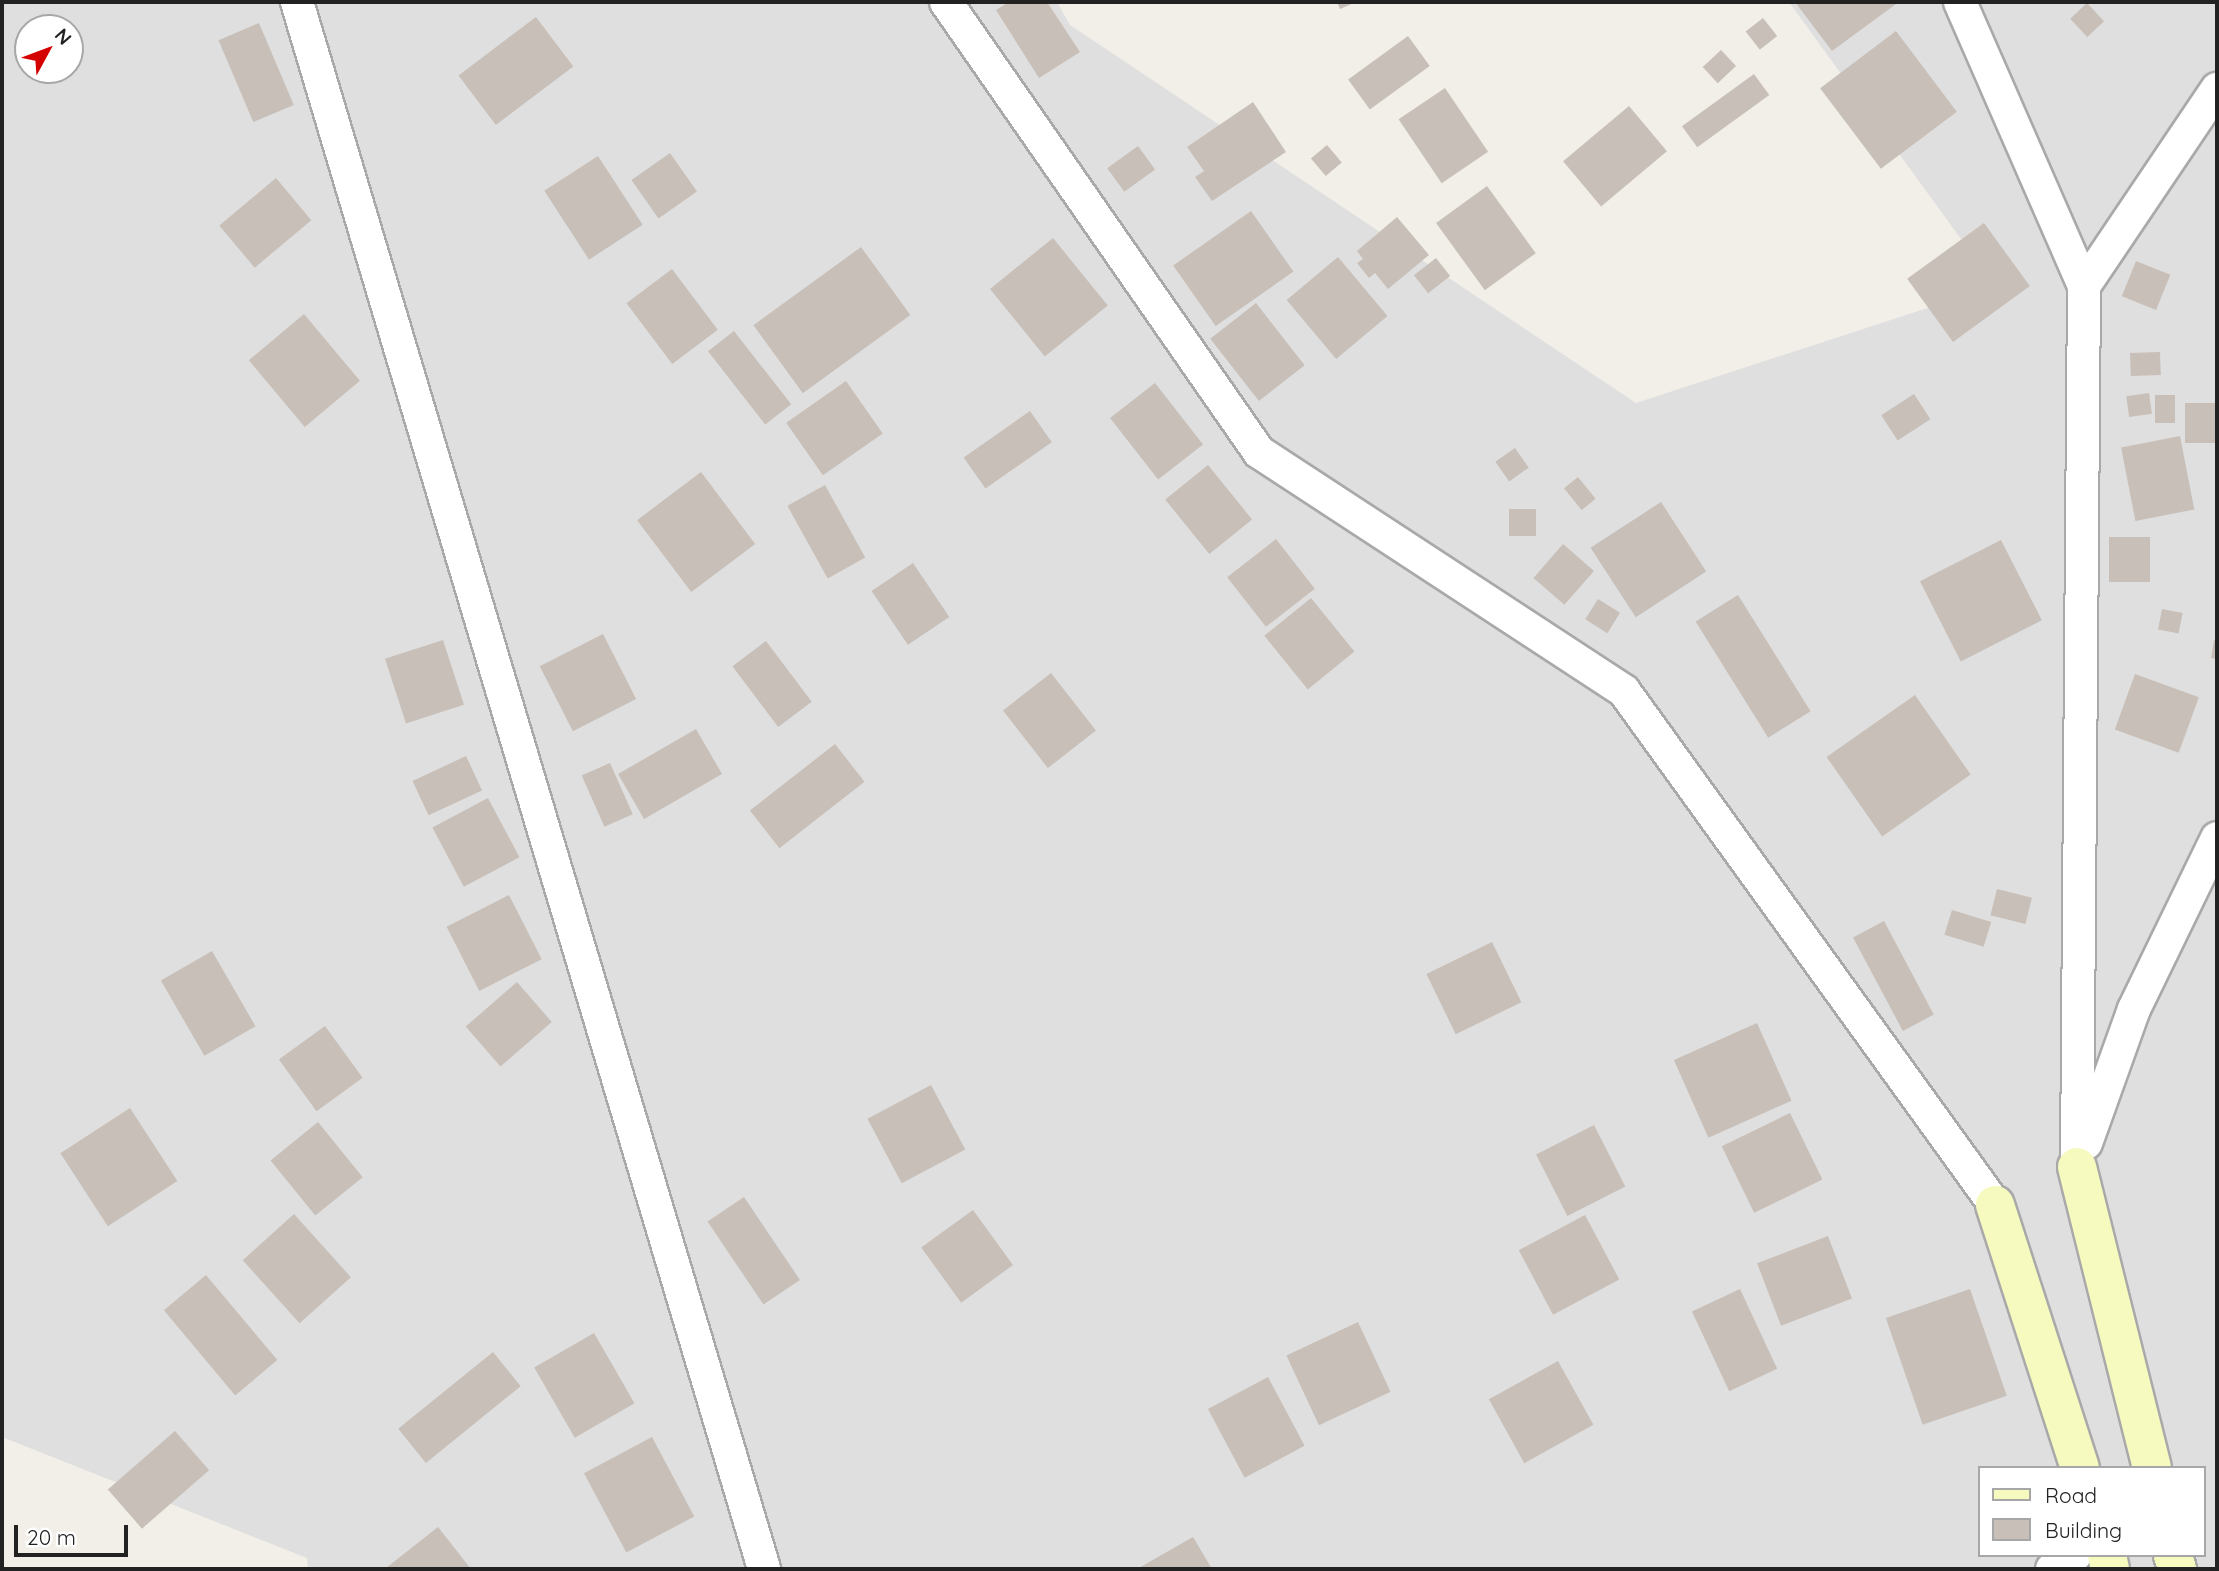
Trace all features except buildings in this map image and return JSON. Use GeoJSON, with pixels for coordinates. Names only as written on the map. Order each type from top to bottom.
{"type":"FeatureCollection","features":[{"type":"Feature","properties":{"kind":"main road"},"geometry":{"type":"LineString","coordinates":[[2077,1167],[2152,1466]]}},
{"type":"Feature","properties":{"kind":"main road"},"geometry":{"type":"LineString","coordinates":[[1995,1205],[2079,1466]]}},
{"type":"Feature","properties":{"kind":"street"},"geometry":{"type":"LineString","coordinates":[[298,2],[764,1569]]}},
{"type":"Feature","properties":{"kind":"street"},"geometry":{"type":"LineString","coordinates":[[946,2],[1259,452],[1624,691],[1995,1205]]}},
{"type":"Feature","properties":{"kind":"street"},"geometry":{"type":"LineString","coordinates":[[1960,2],[2084,286],[2077,1167]]}},
{"type":"Feature","properties":{"kind":"street"},"geometry":{"type":"LineString","coordinates":[[2084,286],[2217,89]]}},
{"type":"Feature","properties":{"kind":"street"},"geometry":{"type":"LineString","coordinates":[[2077,1167],[2134,1009],[2217,838]]}},
{"type":"Feature","properties":{"kind":"street"},"geometry":{"type":"LineString","coordinates":[[2052,1569],[2072,1557]]}},
{"type":"Feature","properties":{"kind":"shaded area"},"geometry":{"type":"Polygon","coordinates":[[[2,2],[1057,2],[1070,25],[1636,403],[1995,286],[1789,2],[2217,2],[2217,1569],[308,1569],[307,1558],[2,1437],[2,2]]]}}]}
